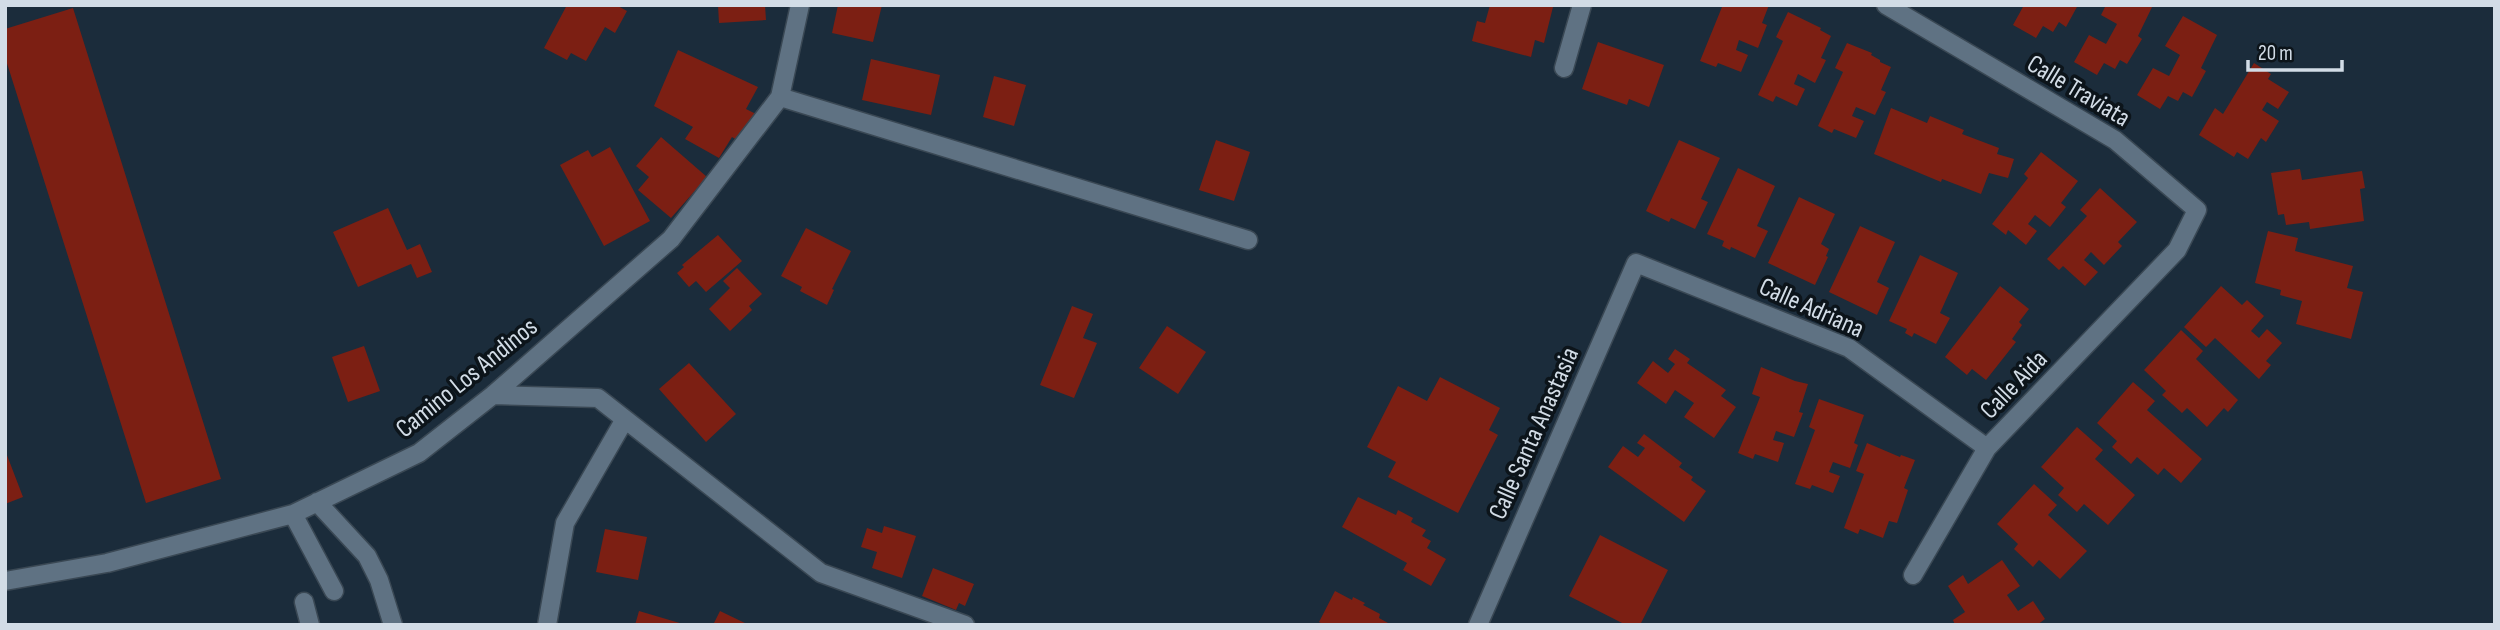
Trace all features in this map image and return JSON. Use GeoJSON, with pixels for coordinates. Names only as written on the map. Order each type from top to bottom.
{"type":"FeatureCollection","features":[{"type":"Feature","properties":{"kind":"street","name":"Camino Los Andinos"},"geometry":{"type":"LineString","coordinates":[[5,580],[107,563],[293,514],[419,453],[493,395],[671,239],[780,97],[800,5]]}},
{"type":"Feature","properties":{"kind":"street"},"geometry":{"type":"LineString","coordinates":[[1564,68],[1582,5]]}},
{"type":"Feature","properties":{"kind":"street","name":"Calle Traviata"},"geometry":{"type":"LineString","coordinates":[[1886,5],[2115,140],[2197,210],[2177,250]]}},
{"type":"Feature","properties":{"kind":"street"},"geometry":{"type":"LineString","coordinates":[[780,97],[1248,240]]}},
{"type":"Feature","properties":{"kind":"street","name":"Calle Aida"},"geometry":{"type":"LineString","coordinates":[[1913,575],[1987,449],[2177,250]]}},
{"type":"Feature","properties":{"kind":"street","name":"Calle Adriana"},"geometry":{"type":"LineString","coordinates":[[1636,262],[1849,348],[1987,449]]}},
{"type":"Feature","properties":{"kind":"street","name":"Calle Santa Anastasia"},"geometry":{"type":"LineString","coordinates":[[1478,625],[1636,262]]}},
{"type":"Feature","properties":{"kind":"street"},"geometry":{"type":"LineString","coordinates":[[493,395],[598,398],[821,573],[965,625]]}},
{"type":"Feature","properties":{"kind":"street"},"geometry":{"type":"LineString","coordinates":[[547,625],[565,523],[625,419]]}},
{"type":"Feature","properties":{"kind":"street"},"geometry":{"type":"LineString","coordinates":[[317,502],[367,556],[379,580],[393,625]]}},
{"type":"Feature","properties":{"kind":"street"},"geometry":{"type":"LineString","coordinates":[[293,514],[334,592]]}},
{"type":"Feature","properties":{"kind":"street"},"geometry":{"type":"LineString","coordinates":[[304,602],[310,625]]}},
{"type":"Feature","properties":{"kind":"building"},"geometry":{"type":"Polygon","coordinates":[[[567,5],[616,5],[627,11],[615,33],[605,27],[586,61],[571,53],[567,60],[544,48],[567,5]]]}},
{"type":"Feature","properties":{"kind":"building"},"geometry":{"type":"Polygon","coordinates":[[[718,5],[765,5],[766,20],[719,23],[718,5]]]}},
{"type":"Feature","properties":{"kind":"building"},"geometry":{"type":"Polygon","coordinates":[[[838,5],[882,5],[873,42],[832,33],[838,5]]]}},
{"type":"Feature","properties":{"kind":"building"},"geometry":{"type":"Polygon","coordinates":[[[1490,5],[1553,7],[1544,43],[1535,40],[1531,57],[1472,41],[1477,21],[1485,23],[1490,5]]]}},
{"type":"Feature","properties":{"kind":"building"},"geometry":{"type":"Polygon","coordinates":[[[1719,5],[1769,5],[1762,23],[1767,25],[1758,48],[1739,40],[1736,50],[1748,55],[1741,72],[1718,63],[1716,67],[1700,61],[1722,7],[1719,5]]]}},
{"type":"Feature","properties":{"kind":"building"},"geometry":{"type":"Polygon","coordinates":[[[2024,5],[2078,5],[2066,27],[2059,22],[2053,32],[2043,26],[2036,38],[2013,25],[2024,5]]]}},
{"type":"Feature","properties":{"kind":"building"},"geometry":{"type":"Polygon","coordinates":[[[2106,5],[2153,5],[2138,36],[2142,39],[2127,64],[2120,60],[2115,69],[2104,63],[2097,75],[2074,62],[2089,35],[2106,44],[2117,24],[2101,15],[2106,5]]]}},
{"type":"Feature","properties":{"kind":"building"},"geometry":{"type":"Polygon","coordinates":[[[73,8],[221,479],[146,503],[5,57],[5,29],[73,8]]]}},
{"type":"Feature","properties":{"kind":"building"},"geometry":{"type":"Polygon","coordinates":[[[1788,12],[1821,28],[1820,30],[1831,36],[1821,58],[1826,60],[1815,83],[1798,74],[1794,84],[1805,89],[1797,106],[1776,96],[1773,102],[1758,95],[1783,41],[1776,37],[1788,12]]]}},
{"type":"Feature","properties":{"kind":"building"},"geometry":{"type":"Polygon","coordinates":[[[2183,16],[2217,35],[2201,68],[2206,71],[2192,97],[2183,92],[2178,101],[2168,96],[2160,109],[2137,95],[2153,68],[2169,76],[2180,55],[2165,46],[2183,16]]]}},
{"type":"Feature","properties":{"kind":"building"},"geometry":{"type":"Polygon","coordinates":[[[1598,42],[1664,65],[1649,107],[1629,99],[1627,105],[1582,89],[1598,42]]]}},
{"type":"Feature","properties":{"kind":"building"},"geometry":{"type":"Polygon","coordinates":[[[1847,43],[1872,53],[1880,62],[1891,67],[1881,90],[1886,92],[1875,115],[1856,107],[1852,116],[1864,121],[1856,138],[1834,129],[1832,133],[1818,126],[1843,72],[1835,68],[1847,43]]]}},
{"type":"Feature","properties":{"kind":"building"},"geometry":{"type":"Polygon","coordinates":[[[678,50],[758,87],[746,109],[758,115],[740,142],[732,137],[719,158],[685,139],[693,127],[654,106],[678,50]]]}},
{"type":"Feature","properties":{"kind":"building"},"geometry":{"type":"Polygon","coordinates":[[[871,59],[940,75],[931,115],[862,100],[871,59]]]}},
{"type":"Feature","properties":{"kind":"building"},"geometry":{"type":"Polygon","coordinates":[[[2254,63],[2271,74],[2268,79],[2289,92],[2278,109],[2267,102],[2262,110],[2279,121],[2266,142],[2261,138],[2248,159],[2237,152],[2234,157],[2199,135],[2215,108],[2223,114],[2254,63]]]}},
{"type":"Feature","properties":{"kind":"building"},"geometry":{"type":"Polygon","coordinates":[[[994,76],[1026,85],[1014,126],[983,117],[994,76]]]}},
{"type":"Feature","properties":{"kind":"building"},"geometry":{"type":"Polygon","coordinates":[[[1891,108],[1927,123],[1930,116],[1964,130],[1962,134],[1999,148],[1997,154],[2014,159],[2008,178],[1989,173],[1981,194],[1942,179],[1941,182],[1874,154],[1891,108]]]}},
{"type":"Feature","properties":{"kind":"building"},"geometry":{"type":"Polygon","coordinates":[[[661,137],[707,177],[671,218],[638,190],[649,177],[636,166],[661,137]]]}},
{"type":"Feature","properties":{"kind":"building"},"geometry":{"type":"Polygon","coordinates":[[[1216,140],[1250,152],[1234,201],[1199,190],[1216,140]]]}},
{"type":"Feature","properties":{"kind":"building"},"geometry":{"type":"Polygon","coordinates":[[[1679,140],[1720,158],[1701,199],[1708,202],[1695,229],[1671,218],[1669,222],[1646,211],[1679,140]]]}},
{"type":"Feature","properties":{"kind":"building"},"geometry":{"type":"Polygon","coordinates":[[[610,147],[650,221],[604,246],[560,165],[588,150],[592,157],[610,147]]]}},
{"type":"Feature","properties":{"kind":"building"},"geometry":{"type":"Polygon","coordinates":[[[2041,152],[2078,181],[2061,203],[2066,207],[2050,227],[2035,215],[2028,224],[2037,231],[2026,245],[2008,230],[2006,235],[1992,224],[2028,178],[2024,174],[2041,152]]]}},
{"type":"Feature","properties":{"kind":"building"},"geometry":{"type":"Polygon","coordinates":[[[1738,168],[1775,186],[1757,226],[1768,231],[1755,258],[1731,247],[1730,250],[1722,246],[1724,241],[1707,234],[1738,168]]]}},
{"type":"Feature","properties":{"kind":"building"},"geometry":{"type":"Polygon","coordinates":[[[2300,169],[2302,180],[2362,171],[2365,188],[2360,189],[2364,221],[2310,229],[2309,222],[2286,225],[2284,214],[2278,215],[2271,173],[2300,169]]]}},
{"type":"Feature","properties":{"kind":"building"},"geometry":{"type":"Polygon","coordinates":[[[2100,188],[2137,222],[2118,242],[2122,246],[2104,265],[2091,252],[2084,260],[2098,272],[2085,286],[2063,266],[2059,270],[2047,259],[2087,216],[2080,210],[2100,188]]]}},
{"type":"Feature","properties":{"kind":"building"},"geometry":{"type":"Polygon","coordinates":[[[1799,197],[1835,214],[1821,244],[1829,249],[1826,256],[1828,257],[1815,285],[1768,263],[1799,197]]]}},
{"type":"Feature","properties":{"kind":"building"},"geometry":{"type":"Polygon","coordinates":[[[388,208],[407,250],[420,244],[432,272],[417,278],[411,264],[358,287],[333,232],[388,208]]]}},
{"type":"Feature","properties":{"kind":"building"},"geometry":{"type":"Polygon","coordinates":[[[1860,226],[1895,242],[1877,282],[1889,288],[1877,315],[1829,292],[1860,226]]]}},
{"type":"Feature","properties":{"kind":"building"},"geometry":{"type":"Polygon","coordinates":[[[806,228],[851,251],[827,305],[800,291],[802,287],[781,276],[806,228]]]}},
{"type":"Feature","properties":{"kind":"building"},"geometry":{"type":"Polygon","coordinates":[[[2268,231],[2298,238],[2295,251],[2353,266],[2347,288],[2363,292],[2351,339],[2296,324],[2302,301],[2280,295],[2281,290],[2255,283],[2268,231]]]}},
{"type":"Feature","properties":{"kind":"building"},"geometry":{"type":"Polygon","coordinates":[[[718,235],[742,261],[706,292],[696,281],[689,287],[677,273],[684,267],[682,265],[718,235]]]}},
{"type":"Feature","properties":{"kind":"building"},"geometry":{"type":"Polygon","coordinates":[[[1920,255],[1958,273],[1940,313],[1950,318],[1936,344],[1914,333],[1912,337],[1905,333],[1907,329],[1889,321],[1920,255]]]}},
{"type":"Feature","properties":{"kind":"building"},"geometry":{"type":"Polygon","coordinates":[[[737,268],[762,294],[749,306],[752,310],[730,331],[709,309],[730,288],[723,281],[737,268]]]}},
{"type":"Feature","properties":{"kind":"building"},"geometry":{"type":"Polygon","coordinates":[[[2000,286],[2029,309],[2019,322],[2022,325],[2012,339],[2016,342],[1986,380],[1972,369],[1967,375],[1945,357],[2000,286]]]}},
{"type":"Feature","properties":{"kind":"building"},"geometry":{"type":"Polygon","coordinates":[[[2221,286],[2242,305],[2247,300],[2264,316],[2251,331],[2259,338],[2267,329],[2282,343],[2266,361],[2271,365],[2259,379],[2215,338],[2206,347],[2184,327],[2221,286]]]}},
{"type":"Feature","properties":{"kind":"building"},"geometry":{"type":"Polygon","coordinates":[[[1072,306],[1093,314],[1083,338],[1097,343],[1074,398],[1040,385],[1072,306]]]}},
{"type":"Feature","properties":{"kind":"building"},"geometry":{"type":"Polygon","coordinates":[[[1167,326],[1206,352],[1178,394],[1139,368],[1167,326]]]}},
{"type":"Feature","properties":{"kind":"building"},"geometry":{"type":"Polygon","coordinates":[[[2181,330],[2203,351],[2196,359],[2238,400],[2228,412],[2224,408],[2207,427],[2187,408],[2182,413],[2162,395],[2166,391],[2144,370],[2181,330]]]}},
{"type":"Feature","properties":{"kind":"building"},"geometry":{"type":"Polygon","coordinates":[[[364,346],[380,391],[348,402],[332,357],[364,346]]]}},
{"type":"Feature","properties":{"kind":"building"},"geometry":{"type":"Polygon","coordinates":[[[1675,349],[1690,359],[1687,363],[1726,390],[1721,396],[1736,407],[1714,438],[1684,417],[1694,403],[1675,390],[1666,404],[1637,383],[1653,361],[1668,373],[1675,364],[1668,359],[1675,349]]]}},
{"type":"Feature","properties":{"kind":"building"},"geometry":{"type":"Polygon","coordinates":[[[689,363],[736,414],[706,442],[659,389],[689,363]]]}},
{"type":"Feature","properties":{"kind":"building"},"geometry":{"type":"Polygon","coordinates":[[[1761,367],[1808,384],[1799,412],[1803,413],[1794,437],[1776,431],[1773,440],[1784,443],[1778,462],[1755,454],[1753,459],[1738,453],[1760,397],[1752,394],[1761,367]]]}},
{"type":"Feature","properties":{"kind":"building"},"geometry":{"type":"Polygon","coordinates":[[[1440,377],[1500,408],[1489,430],[1498,435],[1458,513],[1388,477],[1396,462],[1367,447],[1398,386],[1427,401],[1440,377]]]}},
{"type":"Feature","properties":{"kind":"building"},"geometry":{"type":"Polygon","coordinates":[[[2133,382],[2155,401],[2147,410],[2202,459],[2181,483],[2164,468],[2158,475],[2137,457],[2131,464],[2112,447],[2117,441],[2097,423],[2133,382]]]}},
{"type":"Feature","properties":{"kind":"building"},"geometry":{"type":"Polygon","coordinates":[[[1819,399],[1864,415],[1854,443],[1858,445],[1850,468],[1833,462],[1829,472],[1840,476],[1833,493],[1812,485],[1810,489],[1795,484],[1815,430],[1809,427],[1819,399]]]}},
{"type":"Feature","properties":{"kind":"building"},"geometry":{"type":"Polygon","coordinates":[[[2077,427],[2103,450],[2095,459],[2135,495],[2108,525],[2084,504],[2077,512],[2058,495],[2064,488],[2041,467],[2077,427]]]}},
{"type":"Feature","properties":{"kind":"building"},"geometry":{"type":"Polygon","coordinates":[[[1644,434],[1682,463],[1679,467],[1706,491],[1684,522],[1608,467],[1623,446],[1638,457],[1645,448],[1637,443],[1644,434]]]}},
{"type":"Feature","properties":{"kind":"building"},"geometry":{"type":"Polygon","coordinates":[[[1867,443],[1900,457],[1901,455],[1915,460],[1904,488],[1908,490],[1897,523],[1889,521],[1883,538],[1860,529],[1858,534],[1844,528],[1864,474],[1856,471],[1867,443]]]}},
{"type":"Feature","properties":{"kind":"building"},"geometry":{"type":"Polygon","coordinates":[[[5,450],[23,497],[5,504],[5,450]]]}},
{"type":"Feature","properties":{"kind":"building"},"geometry":{"type":"Polygon","coordinates":[[[2034,484],[2057,505],[2048,515],[2087,551],[2060,579],[2039,560],[2033,567],[2014,549],[2018,544],[1997,524],[2034,484]]]}},
{"type":"Feature","properties":{"kind":"building"},"geometry":{"type":"Polygon","coordinates":[[[1358,497],[1396,515],[1398,510],[1413,518],[1411,522],[1426,530],[1422,536],[1431,541],[1427,548],[1446,559],[1431,586],[1403,570],[1407,563],[1342,527],[1358,497]]]}},
{"type":"Feature","properties":{"kind":"building"},"geometry":{"type":"Polygon","coordinates":[[[884,526],[916,536],[902,578],[872,568],[877,552],[861,547],[867,528],[882,533],[884,526]]]}},
{"type":"Feature","properties":{"kind":"building"},"geometry":{"type":"Polygon","coordinates":[[[605,529],[647,537],[638,580],[596,572],[605,529]]]}},
{"type":"Feature","properties":{"kind":"building"},"geometry":{"type":"Polygon","coordinates":[[[1600,535],[1668,570],[1640,625],[1626,625],[1569,596],[1600,535]]]}},
{"type":"Feature","properties":{"kind":"building"},"geometry":{"type":"Polygon","coordinates":[[[2002,560],[2020,586],[2007,595],[2018,611],[2033,601],[2045,619],[2037,625],[1955,625],[1953,620],[1965,612],[1948,586],[1963,575],[1968,584],[2002,560]]]}},
{"type":"Feature","properties":{"kind":"building"},"geometry":{"type":"Polygon","coordinates":[[[933,568],[974,584],[965,606],[959,603],[956,610],[922,596],[933,568]]]}},
{"type":"Feature","properties":{"kind":"building"},"geometry":{"type":"Polygon","coordinates":[[[1335,591],[1365,603],[1363,605],[1380,614],[1379,618],[1388,623],[1387,625],[1324,625],[1319,622],[1335,591]]]}},
{"type":"Feature","properties":{"kind":"building"},"geometry":{"type":"Polygon","coordinates":[[[639,611],[683,624],[683,625],[635,625],[639,611]]]}},
{"type":"Feature","properties":{"kind":"building"},"geometry":{"type":"Polygon","coordinates":[[[720,611],[749,625],[713,625],[720,611]]]}}]}
